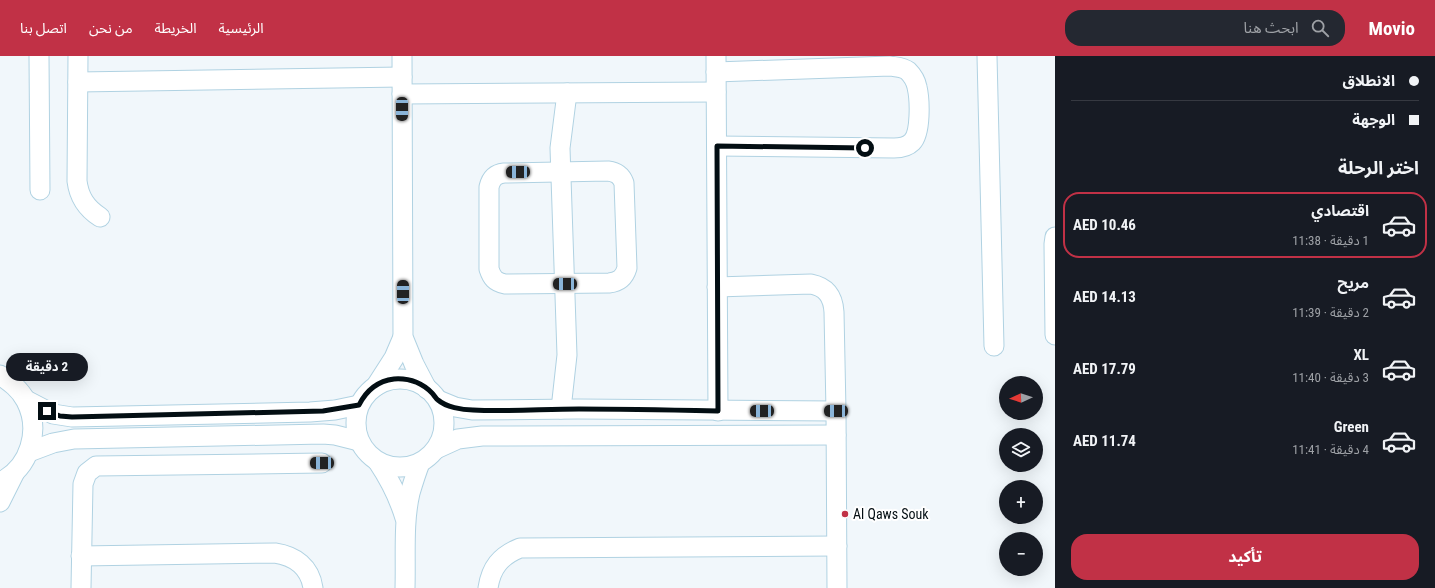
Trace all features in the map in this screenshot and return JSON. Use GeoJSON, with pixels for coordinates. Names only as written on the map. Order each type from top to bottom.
{"type":"FeatureCollection","features":[{"type":"Feature","properties":{"kind":"street"},"geometry":{"type":"LineString","coordinates":[[39,56],[40,190]]}},
{"type":"Feature","properties":{"kind":"street"},"geometry":{"type":"LineString","coordinates":[[78,56],[78,191],[86,206],[100,216]]}},
{"type":"Feature","properties":{"kind":"street"},"geometry":{"type":"LineString","coordinates":[[402,56],[403,337],[414,364],[433,394],[442,410],[444,420],[442,435],[436,449],[426,460],[420,463],[399,468],[386,466],[366,453],[358,441],[355,423],[359,405],[366,394],[376,386],[384,382],[402,379],[420,384],[433,394],[455,407],[472,410],[570,409],[836,411]]}},
{"type":"Feature","properties":{"kind":"street"},"geometry":{"type":"LineString","coordinates":[[987,56],[994,346]]}},
{"type":"Feature","properties":{"kind":"street"},"geometry":{"type":"LineString","coordinates":[[717,146],[903,147],[912,143],[917,136],[919,126],[917,87],[914,79],[908,71],[900,67],[716,64],[718,411]]}},
{"type":"Feature","properties":{"kind":"street"},"geometry":{"type":"LineString","coordinates":[[78,82],[402,85],[558,93],[716,92]]}},
{"type":"Feature","properties":{"kind":"street"},"geometry":{"type":"LineString","coordinates":[[558,93],[567,355],[574,381],[570,409]]}},
{"type":"Feature","properties":{"kind":"street"},"geometry":{"type":"LineString","coordinates":[[561,172],[613,172],[622,178],[624,183],[625,274],[621,279],[615,282],[565,284],[499,283],[494,280],[489,269],[489,187],[493,177],[504,173],[561,172]]}},
{"type":"Feature","properties":{"kind":"street"},"geometry":{"type":"LineString","coordinates":[[1055,236],[1055,335]]}},
{"type":"Feature","properties":{"kind":"street"},"geometry":{"type":"LineString","coordinates":[[717,287],[811,284],[817,285],[828,293],[832,299],[836,411],[837,588]]}},
{"type":"Feature","properties":{"kind":"street"},"geometry":{"type":"LineString","coordinates":[[376,386],[394,358],[403,337]]}},
{"type":"Feature","properties":{"kind":"street"},"geometry":{"type":"LineString","coordinates":[[0,362],[7,380],[26,400],[53,414],[72,417],[310,412],[335,410],[359,405]]}},
{"type":"Feature","properties":{"kind":"street"},"geometry":{"type":"LineString","coordinates":[[0,502],[8,477],[23,463],[32,439],[33,426],[31,412],[26,400]]}},
{"type":"Feature","properties":{"kind":"street"},"geometry":{"type":"LineString","coordinates":[[28,452],[53,443],[74,439],[323,434],[335,435],[358,441]]}},
{"type":"Feature","properties":{"kind":"street"},"geometry":{"type":"LineString","coordinates":[[234,435],[235,463]]}},
{"type":"Feature","properties":{"kind":"street"},"geometry":{"type":"LineString","coordinates":[[436,449],[458,439],[482,436],[836,435]]}},
{"type":"Feature","properties":{"kind":"street"},"geometry":{"type":"LineString","coordinates":[[378,462],[398,498],[406,523]]}},
{"type":"Feature","properties":{"kind":"street"},"geometry":{"type":"LineString","coordinates":[[81,588],[83,484],[87,473],[91,469],[101,465],[322,463]]}},
{"type":"Feature","properties":{"kind":"street"},"geometry":{"type":"LineString","coordinates":[[405,588],[406,523],[410,493],[420,463]]}},
{"type":"Feature","properties":{"kind":"street"},"geometry":{"type":"LineString","coordinates":[[488,588],[492,572],[500,559],[509,552],[520,548],[837,546]]}},
{"type":"Feature","properties":{"kind":"street"},"geometry":{"type":"LineString","coordinates":[[81,556],[284,554],[297,560],[307,569],[313,588]]}},
{"type":"Feature","properties":{"kind":"place","name":"Al Qaws Souk"},"geometry":{"type":"Point","coordinates":[845,514]}},
{"type":"Feature","properties":{"kind":"route"},"geometry":{"type":"LineString","coordinates":[[47,411],[60,416],[72,417],[323,411],[359,405],[366,394],[376,386],[393,379],[402,379],[411,380],[420,384],[438,400],[446,404],[472,410],[578,409],[718,411],[717,146],[865,148]]}}]}
